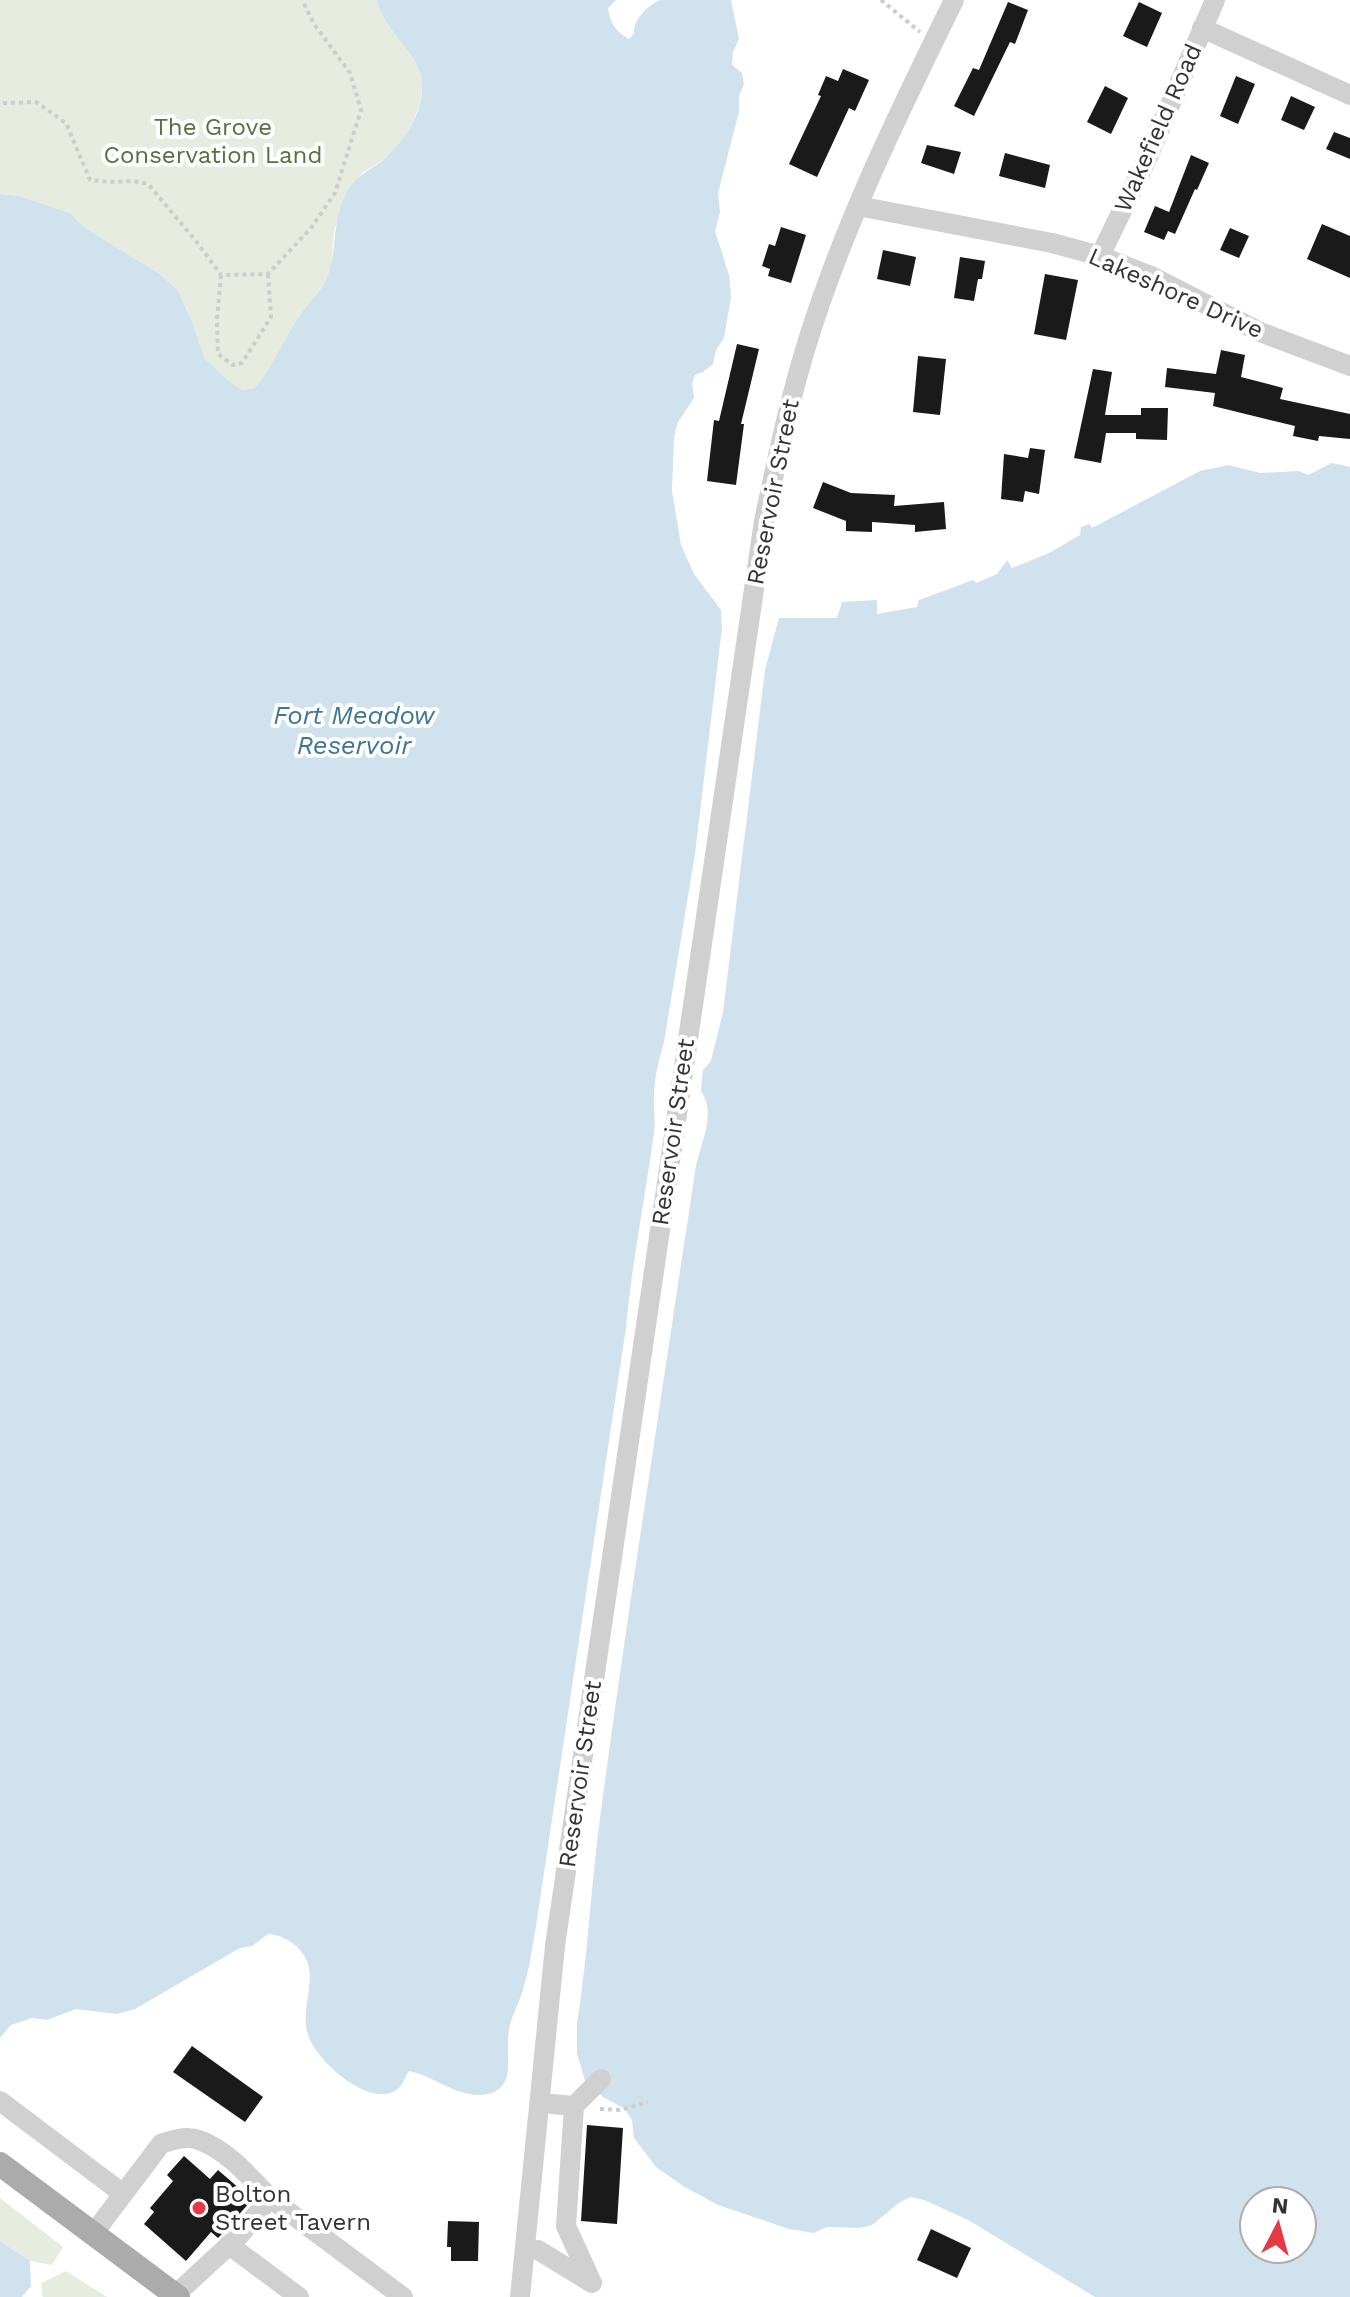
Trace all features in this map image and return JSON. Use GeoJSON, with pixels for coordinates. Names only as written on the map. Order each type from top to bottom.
{"type":"FeatureCollection","features":[{"type":"Feature","properties":{"kind":"main road"},"geometry":{"type":"LineString","coordinates":[[0,2164],[176,2296]]}},
{"type":"Feature","properties":{"kind":"street","name":"Reservoir Street"},"geometry":{"type":"LineString","coordinates":[[520,2297],[557,1934],[764,521],[793,395],[815,321],[888,135],[954,0]]}},
{"type":"Feature","properties":{"kind":"street","name":"Wakefield Road"},"geometry":{"type":"LineString","coordinates":[[1100,256],[1146,161],[1215,0]]}},
{"type":"Feature","properties":{"kind":"street"},"geometry":{"type":"LineString","coordinates":[[1202,28],[1350,95]]}},
{"type":"Feature","properties":{"kind":"street","name":"Lakeshore Drive"},"geometry":{"type":"LineString","coordinates":[[858,206],[1052,243],[1100,256],[1151,276],[1260,332],[1350,366]]}},
{"type":"Feature","properties":{"kind":"street"},"geometry":{"type":"LineString","coordinates":[[591,2290],[566,2226],[574,2106],[601,2079]]}},
{"type":"Feature","properties":{"kind":"street"},"geometry":{"type":"LineString","coordinates":[[0,2101],[122,2193]]}},
{"type":"Feature","properties":{"kind":"street"},"geometry":{"type":"LineString","coordinates":[[552,2104],[574,2106]]}},
{"type":"Feature","properties":{"kind":"street"},"geometry":{"type":"LineString","coordinates":[[93,2234],[161,2144],[177,2139],[197,2139],[231,2160],[270,2198],[403,2297]]}},
{"type":"Feature","properties":{"kind":"street"},"geometry":{"type":"LineString","coordinates":[[176,2296],[229,2245],[270,2198]]}},
{"type":"Feature","properties":{"kind":"street"},"geometry":{"type":"LineString","coordinates":[[229,2245],[299,2297]]}},
{"type":"Feature","properties":{"kind":"street"},"geometry":{"type":"LineString","coordinates":[[538,2250],[591,2290]]}},
{"type":"Feature","properties":{"kind":"path"},"geometry":{"type":"LineString","coordinates":[[221,275],[268,274],[311,228],[335,193],[361,110],[350,73],[314,24],[302,0]]}},
{"type":"Feature","properties":{"kind":"path"},"geometry":{"type":"LineString","coordinates":[[881,0],[934,42]]}},
{"type":"Feature","properties":{"kind":"path"},"geometry":{"type":"LineString","coordinates":[[1,103],[36,102],[66,123],[90,180],[148,184],[221,275],[218,354],[233,365],[242,363],[271,317],[268,274]]}},
{"type":"Feature","properties":{"kind":"path"},"geometry":{"type":"LineString","coordinates":[[630,2107],[648,2102]]}},
{"type":"Feature","properties":{"kind":"green space","name":"The Grove Conservation Land"},"geometry":{"type":"Polygon","coordinates":[[[0,0],[377,0],[387,22],[421,74],[421,96],[415,118],[396,147],[359,177],[335,227],[327,281],[300,315],[255,388],[242,390],[226,380],[205,359],[178,291],[160,274],[85,228],[70,213],[20,196],[0,194],[0,0]]]}},
{"type":"Feature","properties":{"kind":"green space"},"geometry":{"type":"Polygon","coordinates":[[[0,2198],[63,2247],[52,2265],[30,2261],[0,2241],[0,2198]]]}},
{"type":"Feature","properties":{"kind":"green space"},"geometry":{"type":"Polygon","coordinates":[[[66,2271],[107,2297],[43,2297],[41,2283],[66,2271]]]}},
{"type":"Feature","properties":{"kind":"water","name":"Fort Meadow Reservoir"},"geometry":{"type":"Polygon","coordinates":[[[377,0],[616,0],[608,8],[610,18],[617,30],[629,39],[642,14],[660,0],[731,0],[739,39],[733,52],[732,65],[742,73],[744,84],[718,193],[720,212],[715,231],[729,275],[731,297],[724,338],[716,350],[713,364],[695,375],[692,384],[694,398],[678,422],[674,437],[672,491],[681,545],[694,574],[721,610],[722,628],[695,854],[656,1076],[654,1133],[531,1956],[523,1991],[509,2028],[506,2079],[497,2091],[480,2095],[459,2091],[409,2071],[400,2087],[389,2093],[375,2094],[347,2080],[322,2058],[308,2035],[306,2016],[310,1978],[304,1955],[291,1942],[268,1934],[252,1946],[240,1948],[135,2009],[117,2014],[76,2009],[47,2020],[32,2018],[11,2025],[0,2038],[0,194],[20,196],[70,213],[85,228],[160,274],[178,291],[205,359],[242,390],[255,388],[300,315],[326,281],[337,221],[349,189],[397,146],[416,117],[422,84],[420,73],[410,53],[387,23],[377,0]]]}},
{"type":"Feature","properties":{"kind":"water"},"geometry":{"type":"Polygon","coordinates":[[[1332,463],[1350,467],[1350,2297],[1095,2297],[968,2220],[924,2200],[911,2197],[900,2202],[872,2225],[860,2228],[827,2227],[814,2233],[789,2229],[718,2205],[656,2167],[634,2138],[632,2120],[625,2109],[603,2097],[585,2081],[577,2053],[577,2023],[627,1623],[695,1172],[706,1131],[708,1111],[701,1091],[703,1070],[711,1061],[723,1012],[765,670],[779,618],[837,618],[842,602],[877,600],[877,614],[917,607],[919,600],[997,574],[1007,560],[1012,568],[1049,553],[1080,535],[1081,527],[1090,524],[1092,528],[1200,471],[1229,465],[1260,473],[1299,471],[1308,475],[1332,463]]]}},
{"type":"Feature","properties":{"kind":"water"},"geometry":{"type":"Polygon","coordinates":[[[0,2241],[30,2261],[31,2286],[22,2297],[0,2297],[0,2241]]]}},
{"type":"Feature","properties":{"kind":"building"},"geometry":{"type":"Polygon","coordinates":[[[1008,2],[1028,10],[1015,44],[1010,42],[974,116],[954,106],[973,68],[979,70],[1008,2]]]}},
{"type":"Feature","properties":{"kind":"building"},"geometry":{"type":"Polygon","coordinates":[[[1139,2],[1162,13],[1147,47],[1123,36],[1139,2]]]}},
{"type":"Feature","properties":{"kind":"building"},"geometry":{"type":"Polygon","coordinates":[[[843,69],[869,80],[855,111],[849,108],[817,177],[789,164],[821,96],[818,95],[826,76],[838,81],[843,69]]]}},
{"type":"Feature","properties":{"kind":"building"},"geometry":{"type":"Polygon","coordinates":[[[1236,76],[1255,84],[1238,124],[1220,116],[1236,76]]]}},
{"type":"Feature","properties":{"kind":"building"},"geometry":{"type":"Polygon","coordinates":[[[1105,86],[1128,98],[1111,134],[1087,122],[1105,86]]]}},
{"type":"Feature","properties":{"kind":"building"},"geometry":{"type":"Polygon","coordinates":[[[1291,96],[1315,107],[1304,130],[1281,120],[1291,96]]]}},
{"type":"Feature","properties":{"kind":"building"},"geometry":{"type":"Polygon","coordinates":[[[1334,132],[1350,138],[1350,159],[1326,149],[1334,132]]]}},
{"type":"Feature","properties":{"kind":"building"},"geometry":{"type":"Polygon","coordinates":[[[927,145],[961,152],[954,174],[921,163],[927,145]]]}},
{"type":"Feature","properties":{"kind":"building"},"geometry":{"type":"Polygon","coordinates":[[[1005,153],[1050,165],[1045,188],[999,176],[1005,153]]]}},
{"type":"Feature","properties":{"kind":"building"},"geometry":{"type":"Polygon","coordinates":[[[1191,155],[1209,163],[1175,234],[1168,231],[1164,240],[1144,232],[1155,206],[1169,212],[1191,155]]]}},
{"type":"Feature","properties":{"kind":"building"},"geometry":{"type":"Polygon","coordinates":[[[1322,224],[1350,236],[1350,278],[1307,259],[1322,224]]]}},
{"type":"Feature","properties":{"kind":"building"},"geometry":{"type":"Polygon","coordinates":[[[781,227],[806,235],[791,283],[768,276],[770,269],[762,266],[769,244],[775,246],[781,227]]]}},
{"type":"Feature","properties":{"kind":"building"},"geometry":{"type":"Polygon","coordinates":[[[1230,228],[1249,236],[1239,258],[1220,250],[1230,228]]]}},
{"type":"Feature","properties":{"kind":"building"},"geometry":{"type":"Polygon","coordinates":[[[883,250],[916,257],[910,286],[877,279],[883,250]]]}},
{"type":"Feature","properties":{"kind":"building"},"geometry":{"type":"Polygon","coordinates":[[[960,257],[985,261],[974,301],[954,298],[960,257]]]}},
{"type":"Feature","properties":{"kind":"building"},"geometry":{"type":"Polygon","coordinates":[[[1045,274],[1078,280],[1066,340],[1034,334],[1045,274]]]}},
{"type":"Feature","properties":{"kind":"building"},"geometry":{"type":"Polygon","coordinates":[[[737,344],[759,349],[741,424],[744,424],[736,485],[707,481],[714,420],[719,421],[737,344]]]}},
{"type":"Feature","properties":{"kind":"building"},"geometry":{"type":"Polygon","coordinates":[[[1221,350],[1245,355],[1241,377],[1283,388],[1280,399],[1350,414],[1350,439],[1319,436],[1318,441],[1293,436],[1295,426],[1213,406],[1215,393],[1165,387],[1167,368],[1216,374],[1221,350]]]}},
{"type":"Feature","properties":{"kind":"building"},"geometry":{"type":"Polygon","coordinates":[[[918,356],[946,359],[940,415],[913,412],[918,356]]]}},
{"type":"Feature","properties":{"kind":"building"},"geometry":{"type":"Polygon","coordinates":[[[1093,369],[1112,372],[1105,415],[1141,415],[1141,408],[1168,408],[1167,440],[1136,439],[1136,433],[1106,433],[1101,463],[1074,458],[1093,369]]]}},
{"type":"Feature","properties":{"kind":"building"},"geometry":{"type":"Polygon","coordinates":[[[1030,448],[1045,450],[1039,494],[1025,491],[1023,502],[1001,499],[1004,454],[1028,458],[1030,448]]]}},
{"type":"Feature","properties":{"kind":"building"},"geometry":{"type":"Polygon","coordinates":[[[823,482],[851,493],[895,495],[894,506],[944,502],[946,529],[915,532],[915,525],[872,522],[872,532],[846,531],[846,521],[813,508],[823,482]]]}},
{"type":"Feature","properties":{"kind":"building"},"geometry":{"type":"Polygon","coordinates":[[[192,2046],[263,2097],[245,2122],[173,2072],[192,2046]]]}},
{"type":"Feature","properties":{"kind":"building"},"geometry":{"type":"Polygon","coordinates":[[[587,2125],[623,2128],[617,2224],[581,2221],[587,2125]]]}},
{"type":"Feature","properties":{"kind":"building","name":"Bolton Street Tavern"},"geometry":{"type":"Polygon","coordinates":[[[184,2156],[210,2179],[218,2170],[248,2196],[246,2198],[250,2202],[218,2238],[211,2232],[186,2261],[144,2224],[154,2212],[150,2208],[173,2181],[167,2175],[184,2156]]]}},
{"type":"Feature","properties":{"kind":"building"},"geometry":{"type":"Polygon","coordinates":[[[448,2221],[479,2222],[478,2261],[451,2261],[451,2247],[447,2247],[448,2221]]]}},
{"type":"Feature","properties":{"kind":"building"},"geometry":{"type":"Polygon","coordinates":[[[931,2229],[971,2248],[957,2278],[917,2260],[931,2229]]]}},
{"type":"Feature","properties":{"kind":"place","name":"Bolton Street Tavern"},"geometry":{"type":"Point","coordinates":[199,2208]}}]}
